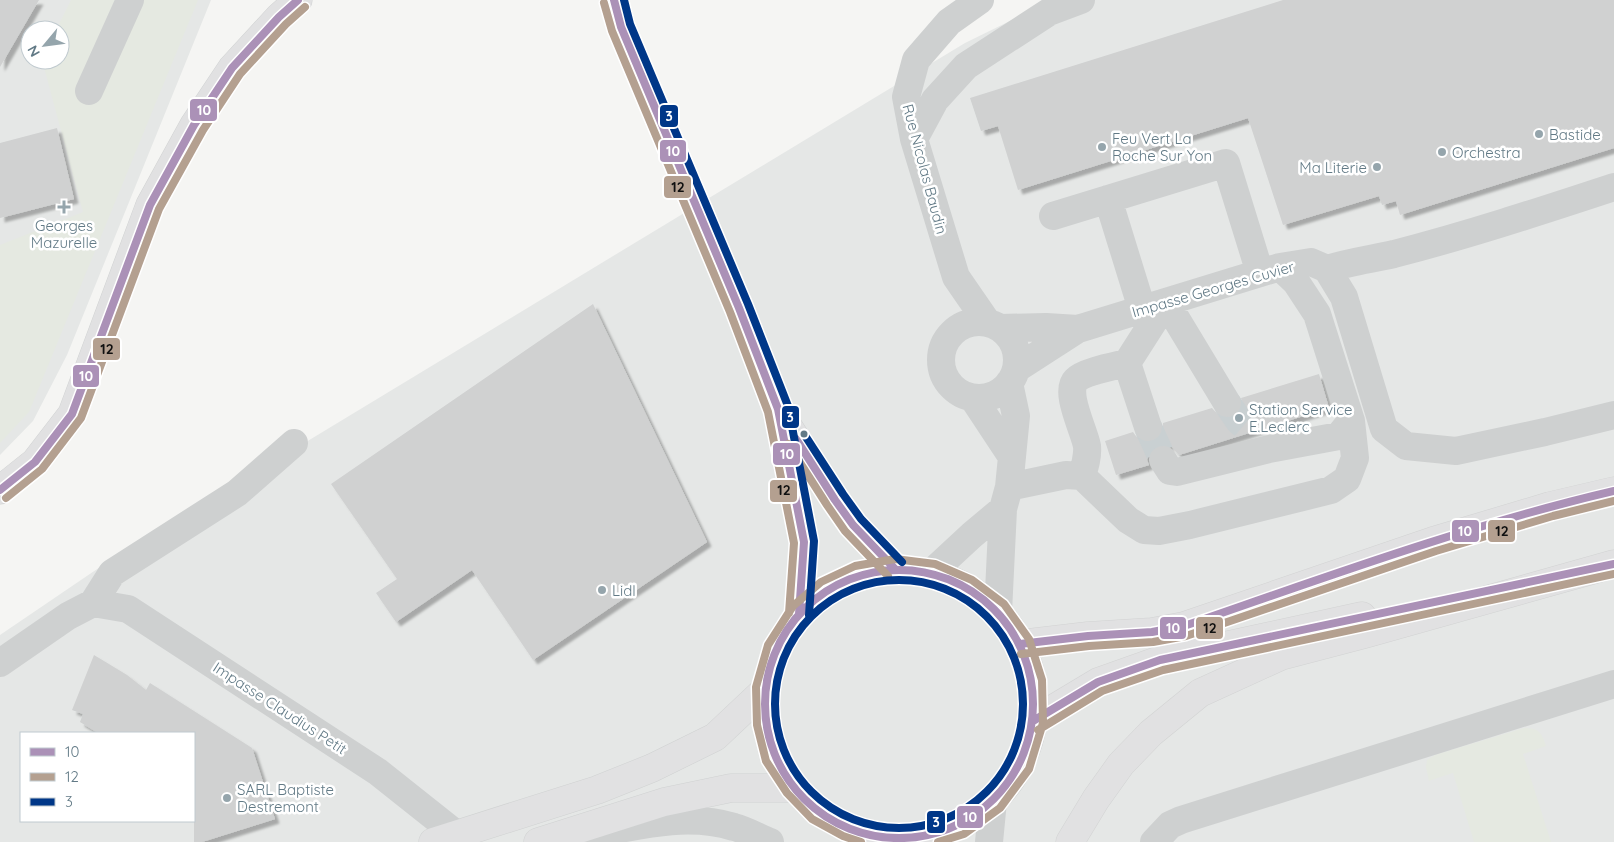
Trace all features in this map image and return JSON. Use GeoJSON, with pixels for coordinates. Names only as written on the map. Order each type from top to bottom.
{"type":"FeatureCollection","features":[{"type":"Feature","properties":{"kind":"main road"},"geometry":{"type":"LineString","coordinates":[[0,490],[35,462],[72,414],[150,205],[194,125],[232,68],[298,0]]}},
{"type":"Feature","properties":{"kind":"main road"},"geometry":{"type":"LineString","coordinates":[[604,0],[621,27]]}},
{"type":"Feature","properties":{"kind":"main road"},"geometry":{"type":"LineString","coordinates":[[614,0],[621,27],[739,308],[778,409],[804,542],[799,614]]}},
{"type":"Feature","properties":{"kind":"main road"},"geometry":{"type":"LineString","coordinates":[[778,409],[834,500],[853,525],[895,569]]}},
{"type":"Feature","properties":{"kind":"main road"},"geometry":{"type":"LineString","coordinates":[[1020,644],[1088,636],[1152,632],[1184,626],[1433,540],[1550,506],[1614,491]]}},
{"type":"Feature","properties":{"kind":"main road"},"geometry":{"type":"LineString","coordinates":[[1033,721],[1098,682],[1160,660],[1614,564]]}},
{"type":"Feature","properties":{"kind":"main road"},"geometry":{"type":"LineString","coordinates":[[1070,842],[1096,799],[1121,764],[1151,733],[1200,693],[1280,656],[1614,564]]}},
{"type":"Feature","properties":{"kind":"main road"},"geometry":{"type":"LineString","coordinates":[[895,569],[931,573],[967,588],[998,612],[1020,644],[1032,681],[1033,721],[1020,764],[993,801],[959,825],[920,837],[880,839],[847,827],[818,811],[795,788],[776,758],[767,724],[766,689],[777,649],[799,614],[826,591],[859,575],[895,569]]}},
{"type":"Feature","properties":{"kind":"main road"},"geometry":{"type":"LineString","coordinates":[[444,838],[597,790],[652,768],[715,737],[766,689]]}},
{"type":"Feature","properties":{"kind":"main road"},"geometry":{"type":"LineString","coordinates":[[538,842],[664,802],[731,788],[795,788]]}},
{"type":"Feature","properties":{"kind":"street"},"geometry":{"type":"LineString","coordinates":[[89,91],[130,0]]}},
{"type":"Feature","properties":{"kind":"street","name":"Rue Nicolas Baudin"},"geometry":{"type":"LineString","coordinates":[[952,332],[956,277],[914,139],[906,97],[916,60],[949,22],[980,0]]}},
{"type":"Feature","properties":{"kind":"street"},"geometry":{"type":"LineString","coordinates":[[914,139],[935,100],[966,66],[1049,12],[1082,0]]}},
{"type":"Feature","properties":{"kind":"street"},"geometry":{"type":"LineString","coordinates":[[931,573],[1006,498],[1066,475],[1082,476],[1128,520],[1144,530],[1159,531],[1331,490],[1347,479],[1355,458],[1351,421],[1317,314],[1296,282],[1270,270],[1226,163],[1053,216]]}},
{"type":"Feature","properties":{"kind":"street"},"geometry":{"type":"LineString","coordinates":[[1614,187],[1484,228],[1393,254],[1350,262],[1327,269],[1344,297],[1384,429],[1406,446],[1456,451],[1614,415]]}},
{"type":"Feature","properties":{"kind":"street"},"geometry":{"type":"LineString","coordinates":[[1108,199],[1154,306],[1227,403]]}},
{"type":"Feature","properties":{"kind":"street","name":"Impasse Georges Cuvier"},"geometry":{"type":"LineString","coordinates":[[1078,329],[1270,270],[1311,262],[1327,269]]}},
{"type":"Feature","properties":{"kind":"street","name":"Rue Nicolas Baudin"},"geometry":{"type":"LineString","coordinates":[[956,277],[994,325]]}},
{"type":"Feature","properties":{"kind":"street"},"geometry":{"type":"LineString","coordinates":[[1148,427],[1127,363],[1154,306]]}},
{"type":"Feature","properties":{"kind":"street"},"geometry":{"type":"LineString","coordinates":[[974,321],[994,325],[1078,329],[1013,377],[1002,391],[993,396],[972,398],[961,394],[951,387],[944,377],[941,353],[944,341],[962,324],[974,321]]}},
{"type":"Feature","properties":{"kind":"street"},"geometry":{"type":"LineString","coordinates":[[994,325],[1009,336],[1015,346],[1018,358],[1013,377],[1016,416],[1006,498],[998,612]]}},
{"type":"Feature","properties":{"kind":"street"},"geometry":{"type":"LineString","coordinates":[[1082,476],[1087,459],[1087,446],[1071,392],[1074,381],[1081,376],[1127,363]]}},
{"type":"Feature","properties":{"kind":"street"},"geometry":{"type":"LineString","coordinates":[[972,398],[1012,457]]}},
{"type":"Feature","properties":{"kind":"street"},"geometry":{"type":"LineString","coordinates":[[1163,460],[1170,471],[1177,472],[1260,441],[1339,436],[1351,421]]}},
{"type":"Feature","properties":{"kind":"street"},"geometry":{"type":"LineString","coordinates":[[0,663],[68,616],[93,603],[112,573],[237,493],[294,443]]}},
{"type":"Feature","properties":{"kind":"street","name":"Impasse Claudius Petit"},"geometry":{"type":"LineString","coordinates":[[93,603],[128,609],[378,772],[444,838]]}},
{"type":"Feature","properties":{"kind":"street"},"geometry":{"type":"LineString","coordinates":[[1154,842],[1170,825],[1181,820],[1614,684]]}},
{"type":"Feature","properties":{"kind":"street"},"geometry":{"type":"LineString","coordinates":[[989,842],[993,801]]}},
{"type":"Feature","properties":{"kind":"street"},"geometry":{"type":"LineString","coordinates":[[550,842],[656,822],[698,820],[735,827],[770,842]]}},
{"type":"Feature","properties":{"kind":"shaded area","name":"Georges Mazurelle"},"geometry":{"type":"Polygon","coordinates":[[[0,0],[211,0],[67,355],[33,421],[0,455],[0,0]]]}},
{"type":"Feature","properties":{"kind":"shaded area","name":"Georges Mazurelle"},"geometry":{"type":"Polygon","coordinates":[[[71,0],[198,0],[29,412],[0,443],[0,245],[83,212],[45,70],[70,70],[70,20],[61,20],[71,0]]]}},
{"type":"Feature","properties":{"kind":"shaded area"},"geometry":{"type":"Polygon","coordinates":[[[1053,0],[1614,0],[1614,842],[0,842],[0,635],[106,563],[965,43],[1053,0]]]}},
{"type":"Feature","properties":{"kind":"shaded area"},"geometry":{"type":"Polygon","coordinates":[[[1524,728],[1539,732],[1546,746],[1523,754],[1551,842],[1474,842],[1453,773],[1429,781],[1426,767],[1427,760],[1435,755],[1524,728]]]}},
{"type":"Feature","properties":{"kind":"building"},"geometry":{"type":"Polygon","coordinates":[[[0,0],[39,0],[27,20],[20,20],[20,33],[0,67],[0,0]]]}},
{"type":"Feature","properties":{"kind":"building"},"geometry":{"type":"Polygon","coordinates":[[[1283,0],[1614,0],[1614,148],[1400,215],[1396,201],[1382,205],[1379,196],[1283,225],[1248,118],[1018,190],[998,126],[981,131],[970,98],[1283,0]]]}},
{"type":"Feature","properties":{"kind":"building"},"geometry":{"type":"Polygon","coordinates":[[[57,128],[74,199],[0,218],[0,143],[57,128]]]}},
{"type":"Feature","properties":{"kind":"building"},"geometry":{"type":"Polygon","coordinates":[[[593,304],[707,542],[533,660],[472,570],[396,622],[376,593],[397,579],[331,484],[593,304]]]}},
{"type":"Feature","properties":{"kind":"building","name":"Station Service E.Leclerc"},"geometry":{"type":"Polygon","coordinates":[[[1319,374],[1329,408],[1179,455],[1171,446],[1162,444],[1149,452],[1147,460],[1149,465],[1116,475],[1105,441],[1133,432],[1138,439],[1152,442],[1160,437],[1163,431],[1163,423],[1212,408],[1220,417],[1228,419],[1235,417],[1241,410],[1243,403],[1241,398],[1319,374]]]}},
{"type":"Feature","properties":{"kind":"building"},"geometry":{"type":"Polygon","coordinates":[[[94,655],[127,675],[146,690],[150,683],[252,748],[275,819],[202,842],[194,842],[195,732],[96,732],[80,722],[83,714],[72,710],[94,655]]]}},
{"type":"Feature","properties":{"kind":"tunnel"},"geometry":{"type":"LineString","coordinates":[[1227,403],[1239,421],[1252,432]]}},
{"type":"Feature","properties":{"kind":"tunnel"},"geometry":{"type":"LineString","coordinates":[[1148,427],[1163,460]]}},
{"type":"Feature","properties":{"kind":"transit line","name":"10"},"geometry":{"type":"LineString","coordinates":[[0,490],[35,462],[72,414],[150,205],[194,125],[232,68],[279,17],[298,0]]}},
{"type":"Feature","properties":{"kind":"transit line","name":"10"},"geometry":{"type":"LineString","coordinates":[[614,0],[621,27],[739,308],[778,409],[804,542],[799,614]]}},
{"type":"Feature","properties":{"kind":"transit line","name":"3"},"geometry":{"type":"LineString","coordinates":[[624,0],[630,24],[748,304],[788,406],[814,541],[809,615]]}},
{"type":"Feature","properties":{"kind":"transit line","name":"12"},"geometry":{"type":"LineString","coordinates":[[604,3],[612,31],[730,312],[768,412],[794,543],[789,613]]}},
{"type":"Feature","properties":{"kind":"transit line","name":"12"},"geometry":{"type":"LineString","coordinates":[[6,498],[42,469],[81,418],[159,209],[203,130],[240,74],[286,24],[305,7]]}},
{"type":"Feature","properties":{"kind":"transit line","name":"3"},"geometry":{"type":"LineString","coordinates":[[804,434],[861,519],[902,562]]}},
{"type":"Feature","properties":{"kind":"transit line","name":"10"},"geometry":{"type":"LineString","coordinates":[[796,439],[853,525],[895,569]]}},
{"type":"Feature","properties":{"kind":"transit line","name":"12"},"geometry":{"type":"LineString","coordinates":[[788,444],[845,531],[888,576]]}},
{"type":"Feature","properties":{"kind":"transit line","name":"10"},"geometry":{"type":"LineString","coordinates":[[1020,644],[1088,636],[1152,632],[1184,626],[1451,536],[1614,491]]}},
{"type":"Feature","properties":{"kind":"transit line","name":"12"},"geometry":{"type":"LineString","coordinates":[[1021,654],[1089,646],[1153,642],[1186,636],[1436,551],[1553,516],[1614,501]]}},
{"type":"Feature","properties":{"kind":"transit line","name":"12"},"geometry":{"type":"LineString","coordinates":[[861,842],[843,836],[812,819],[787,793],[766,761],[757,725],[756,687],[768,645],[793,606],[821,582],[855,566],[895,559],[935,564],[972,580],[1004,604],[1029,639],[1042,680],[1043,723],[1029,769],[1000,808],[964,834],[938,842]]}},
{"type":"Feature","properties":{"kind":"transit line","name":"10"},"geometry":{"type":"LineString","coordinates":[[1033,721],[1098,682],[1160,660],[1614,564]]}},
{"type":"Feature","properties":{"kind":"transit line","name":"10"},"geometry":{"type":"LineString","coordinates":[[899,570],[938,576],[962,586],[984,601],[1002,619],[1017,641],[1027,665],[1033,704],[1027,743],[1017,767],[1002,789],[984,807],[962,822],[938,832],[899,838],[860,832],[836,822],[814,807],[796,789],[781,767],[771,743],[765,704],[771,665],[781,641],[796,619],[814,601],[836,586],[860,576],[899,570]]}},
{"type":"Feature","properties":{"kind":"transit line","name":"12"},"geometry":{"type":"LineString","coordinates":[[1038,730],[1102,691],[1163,670],[1614,574]]}},
{"type":"Feature","properties":{"kind":"transit line","name":"3"},"geometry":{"type":"LineString","coordinates":[[899,580],[935,586],[957,595],[977,608],[995,626],[1008,646],[1017,668],[1023,704],[1017,740],[1008,762],[995,782],[977,800],[957,813],[935,822],[899,828],[863,822],[841,813],[821,800],[803,782],[790,762],[781,740],[775,704],[781,668],[790,646],[803,626],[821,608],[841,595],[863,586],[899,580]]}},
{"type":"Feature","properties":{"kind":"place","name":"Bastide"},"geometry":{"type":"Point","coordinates":[1539,134]}},
{"type":"Feature","properties":{"kind":"place","name":"Feu Vert La Roche Sur Yon"},"geometry":{"type":"Point","coordinates":[1102,147]}},
{"type":"Feature","properties":{"kind":"place","name":"Orchestra"},"geometry":{"type":"Point","coordinates":[1442,152]}},
{"type":"Feature","properties":{"kind":"place","name":"Ma Literie"},"geometry":{"type":"Point","coordinates":[1377,167]}},
{"type":"Feature","properties":{"kind":"place","name":"Georges Mazurelle"},"geometry":{"type":"Point","coordinates":[64,207]}},
{"type":"Feature","properties":{"kind":"place","name":"Station Service E.Leclerc"},"geometry":{"type":"Point","coordinates":[1239,418]}},
{"type":"Feature","properties":{"kind":"place","name":"Lidl"},"geometry":{"type":"Point","coordinates":[602,590]}},
{"type":"Feature","properties":{"kind":"place","name":"SARL Baptiste Destremont"},"geometry":{"type":"Point","coordinates":[227,798]}}]}
